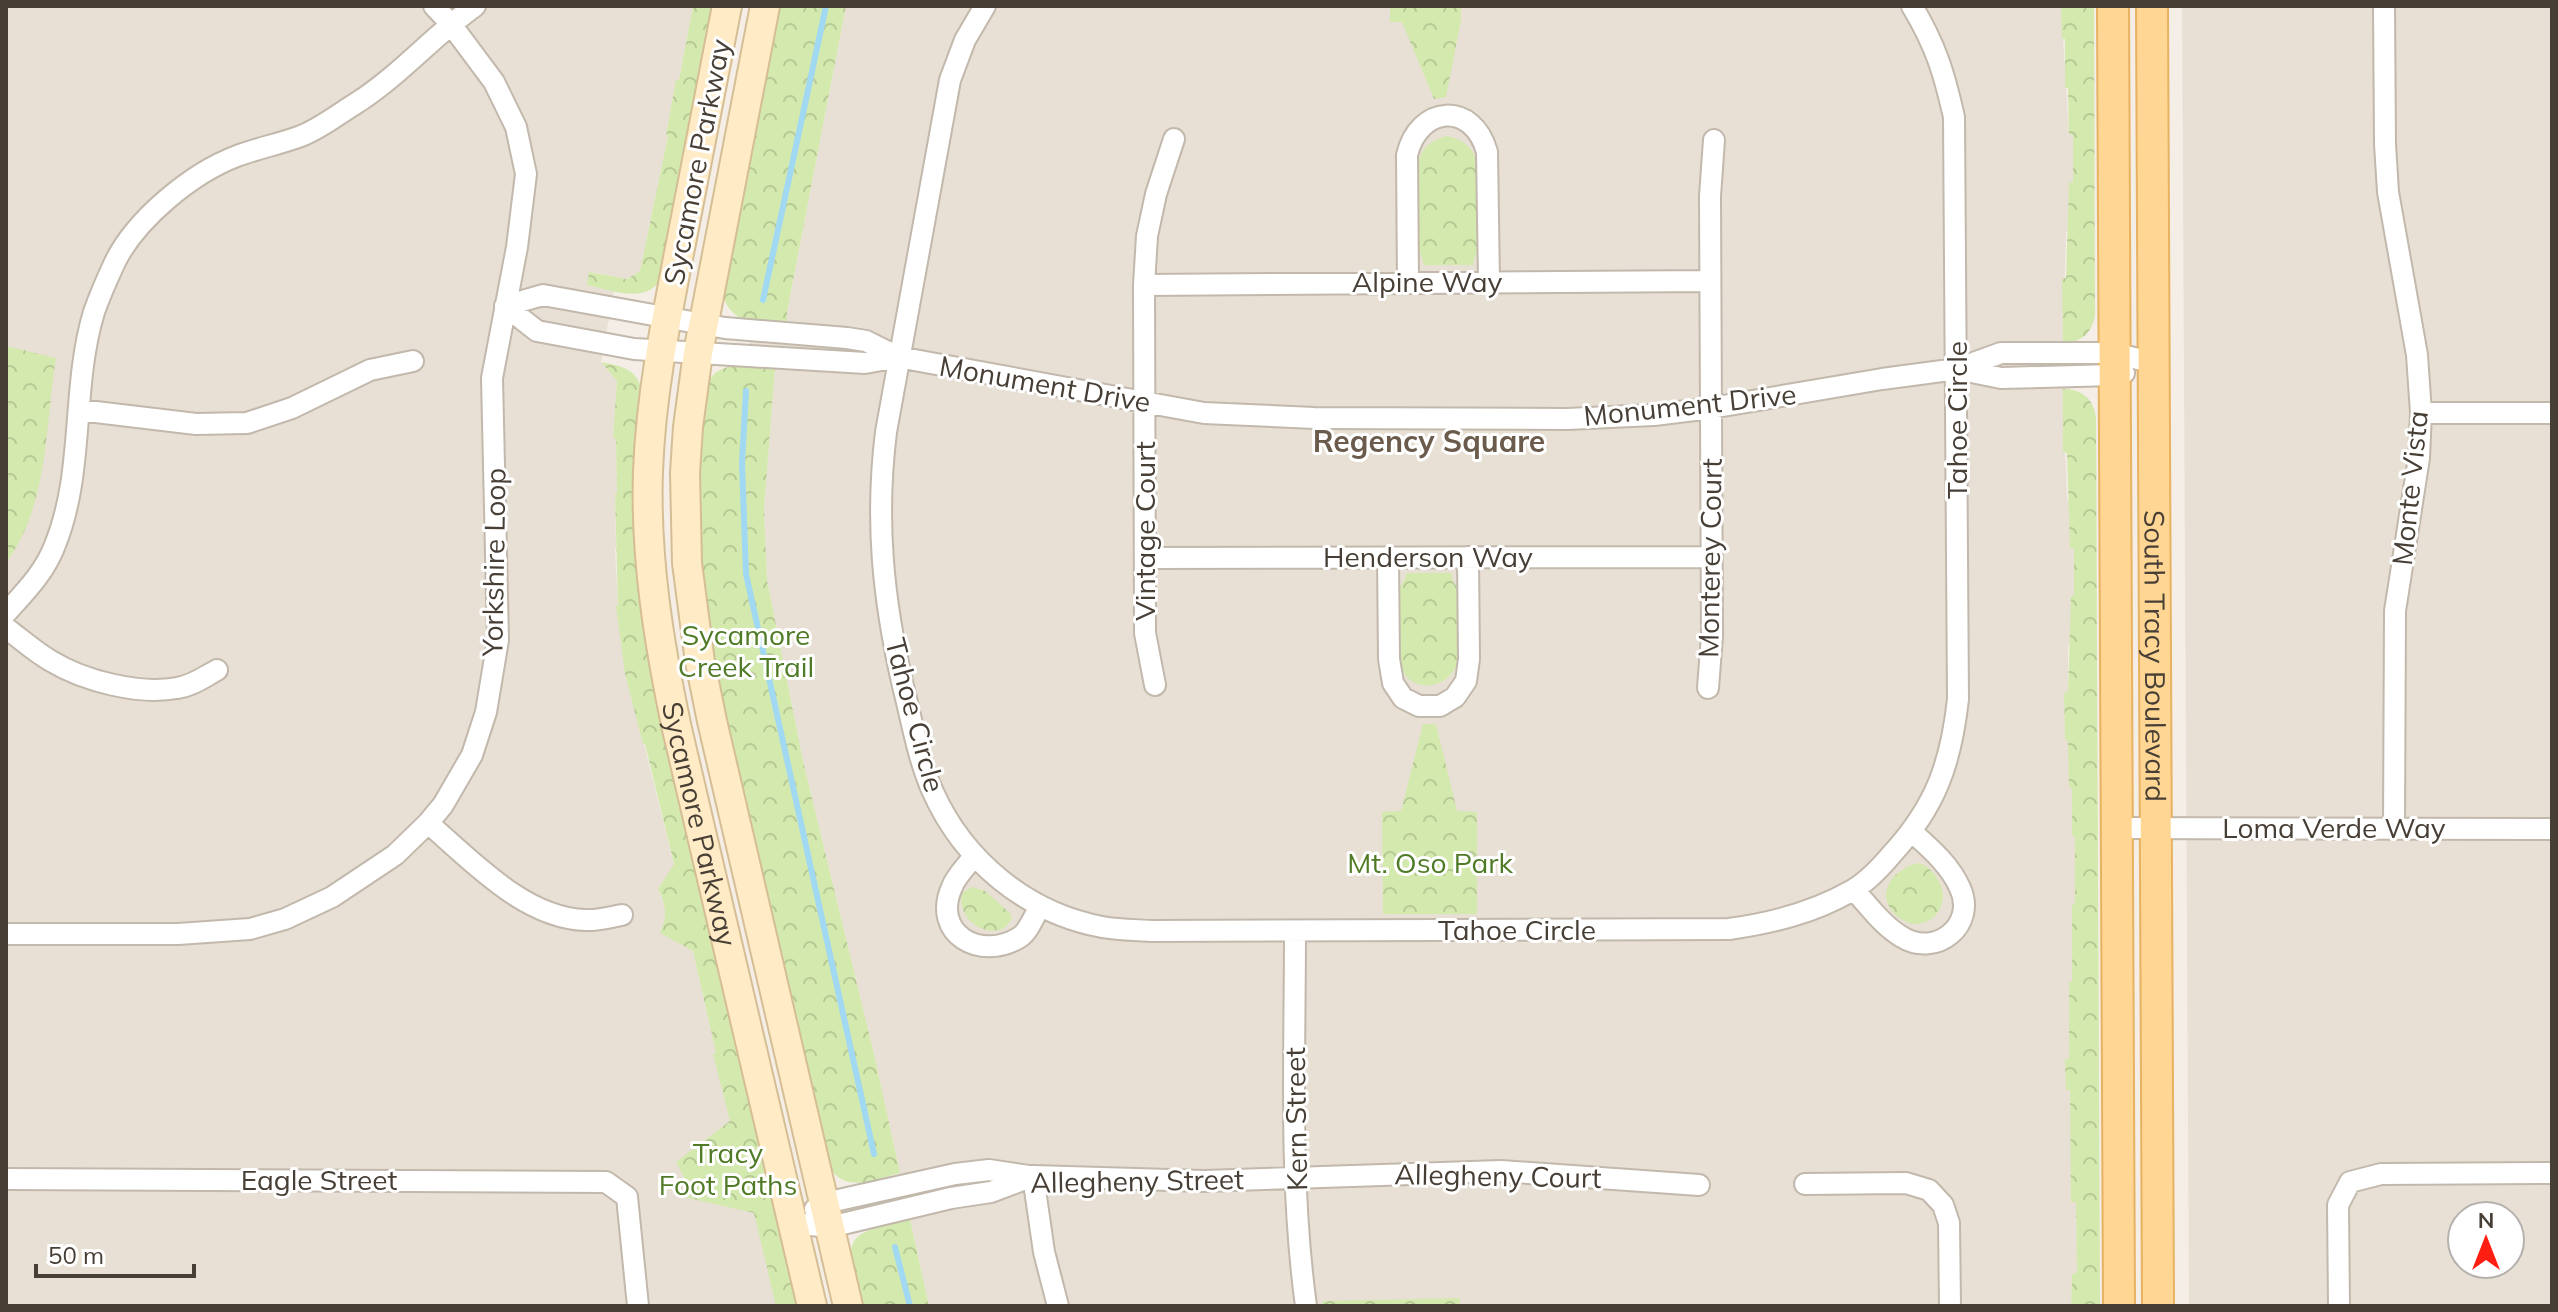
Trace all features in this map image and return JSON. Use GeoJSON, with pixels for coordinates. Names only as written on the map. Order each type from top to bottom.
{"type":"FeatureCollection","features":[{"type":"Feature","properties":{"kind":"main road","name":"Sycamore Parkway"},"geometry":{"type":"LineString","coordinates":[[727,6],[661,352],[648,472],[651,566],[660,645],[680,744],[812,1306]]}},
{"type":"Feature","properties":{"kind":"main road","name":"Sycamore Parkway"},"geometry":{"type":"LineString","coordinates":[[765,6],[698,353],[685,473],[687,563],[693,617],[712,721],[848,1306]]}},
{"type":"Feature","properties":{"kind":"main road","name":"South Tracy Boulevard"},"geometry":{"type":"LineString","coordinates":[[2113,6],[2119,1306]]}},
{"type":"Feature","properties":{"kind":"main road","name":"South Tracy Boulevard"},"geometry":{"type":"LineString","coordinates":[[2152,6],[2158,1306]]}},
{"type":"Feature","properties":{"kind":"street","name":"Yorkshire Loop"},"geometry":{"type":"LineString","coordinates":[[6,934],[178,934],[250,929],[285,919],[332,897],[395,855],[443,805],[472,755],[486,712],[498,640],[492,378],[517,247],[526,174],[516,127],[494,82],[434,6]]}},
{"type":"Feature","properties":{"kind":"street"},"geometry":{"type":"LineString","coordinates":[[6,613],[39,577],[55,546],[70,496],[94,312],[116,259],[149,215],[198,175],[235,157],[304,135],[362,100],[450,23],[475,6]]}},
{"type":"Feature","properties":{"kind":"street","name":"Tahoe Circle"},"geometry":{"type":"LineString","coordinates":[[985,6],[965,40],[950,80],[898,357],[880,476],[884,587],[894,648],[919,754],[932,790],[950,825],[974,856],[1003,883],[1040,906],[1070,919],[1104,927],[1151,931],[1729,929],[1786,918],[1854,890],[1912,832],[1931,801],[1946,766],[1954,740],[1958,699],[1954,117],[1944,69],[1912,6]]}},
{"type":"Feature","properties":{"kind":"street","name":"Monte Vista"},"geometry":{"type":"LineString","coordinates":[[2384,6],[2388,192],[2417,355],[2421,413],[2419,458],[2395,611],[2394,828]]}},
{"type":"Feature","properties":{"kind":"street"},"geometry":{"type":"LineString","coordinates":[[1408,282],[1407,155],[1411,139],[1422,125],[1436,117],[1457,116],[1471,123],[1483,136],[1487,152],[1489,282]]}},
{"type":"Feature","properties":{"kind":"street","name":"Vintage Court"},"geometry":{"type":"LineString","coordinates":[[1155,685],[1145,633],[1144,285],[1150,222],[1174,139]]}},
{"type":"Feature","properties":{"kind":"street","name":"Monterey Court"},"geometry":{"type":"LineString","coordinates":[[1708,688],[1712,636],[1710,196],[1714,140]]}},
{"type":"Feature","properties":{"kind":"street","name":"Alpine Way"},"geometry":{"type":"LineString","coordinates":[[1144,285],[1710,281]]}},
{"type":"Feature","properties":{"kind":"street","name":"Monument Drive"},"geometry":{"type":"LineString","coordinates":[[505,306],[543,295],[703,325],[866,341],[898,357],[1144,403],[1218,414],[1329,418],[1567,419],[1654,415],[1957,369],[2001,353],[2114,364],[2154,363]]}},
{"type":"Feature","properties":{"kind":"street","name":"Monument Drive"},"geometry":{"type":"LineString","coordinates":[[505,306],[537,331],[634,349],[865,363],[898,357]]}},
{"type":"Feature","properties":{"kind":"street"},"geometry":{"type":"LineString","coordinates":[[79,410],[196,424],[247,423],[292,408],[370,370],[413,361]]}},
{"type":"Feature","properties":{"kind":"street"},"geometry":{"type":"LineString","coordinates":[[2421,413],[2552,413]]}},
{"type":"Feature","properties":{"kind":"street"},"geometry":{"type":"LineString","coordinates":[[1388,557],[1389,659],[1393,683],[1403,698],[1419,706],[1440,706],[1455,697],[1466,681],[1469,659],[1468,557]]}},
{"type":"Feature","properties":{"kind":"street","name":"Henderson Way"},"geometry":{"type":"LineString","coordinates":[[1145,558],[1711,557]]}},
{"type":"Feature","properties":{"kind":"street"},"geometry":{"type":"LineString","coordinates":[[6,628],[51,661],[88,679],[145,690],[177,688],[193,684],[217,670]]}},
{"type":"Feature","properties":{"kind":"street"},"geometry":{"type":"LineString","coordinates":[[428,823],[497,884],[535,906],[561,917],[586,920],[622,915]]}},
{"type":"Feature","properties":{"kind":"street","name":"Loma Verde Way"},"geometry":{"type":"LineString","coordinates":[[2117,828],[2552,829]]}},
{"type":"Feature","properties":{"kind":"street"},"geometry":{"type":"LineString","coordinates":[[1854,890],[1881,920],[1902,937],[1917,944],[1934,944],[1952,935],[1962,919],[1964,903],[1960,887],[1939,857],[1912,832]]}},
{"type":"Feature","properties":{"kind":"street"},"geometry":{"type":"LineString","coordinates":[[974,856],[952,887],[948,908],[950,925],[960,937],[975,946],[995,947],[1022,936],[1040,906]]}},
{"type":"Feature","properties":{"kind":"street","name":"Kern Street"},"geometry":{"type":"LineString","coordinates":[[1295,931],[1296,1179],[1298,1236],[1306,1306]]}},
{"type":"Feature","properties":{"kind":"street","name":"Allegheny Court"},"geometry":{"type":"LineString","coordinates":[[1296,1179],[1501,1171],[1699,1185]]}},
{"type":"Feature","properties":{"kind":"street"},"geometry":{"type":"LineString","coordinates":[[2339,1306],[2338,1205],[2350,1182],[2381,1174],[2552,1173]]}},
{"type":"Feature","properties":{"kind":"street"},"geometry":{"type":"LineString","coordinates":[[1033,1176],[1044,1252],[1058,1306]]}},
{"type":"Feature","properties":{"kind":"street","name":"Allegheny Street"},"geometry":{"type":"LineString","coordinates":[[792,1223],[827,1215],[991,1192],[1033,1176],[1204,1181],[1296,1179]]}},
{"type":"Feature","properties":{"kind":"street","name":"Eagle Street"},"geometry":{"type":"LineString","coordinates":[[6,1179],[606,1182],[627,1197],[638,1306]]}},
{"type":"Feature","properties":{"kind":"street"},"geometry":{"type":"LineString","coordinates":[[1805,1184],[1906,1183],[1929,1190],[1943,1205],[1949,1223],[1950,1306]]}},
{"type":"Feature","properties":{"kind":"shaded area"},"geometry":{"type":"Polygon","coordinates":[[[6,6],[693,6],[640,271],[627,279],[590,272],[587,285],[614,291],[601,362],[617,381],[613,438],[616,438],[618,606],[627,675],[674,865],[658,889],[666,909],[665,922],[693,951],[780,1306],[6,1306],[6,6]]]}},
{"type":"Feature","properties":{"kind":"shaded area"},"geometry":{"type":"Polygon","coordinates":[[[846,6],[2061,6],[2069,134],[2073,135],[2063,342],[2068,343],[2070,389],[2063,389],[2067,500],[2070,501],[2071,548],[2074,548],[2068,693],[2064,693],[2065,740],[2068,740],[2072,787],[2072,835],[2075,836],[2069,1059],[2066,1059],[2066,1090],[2070,1090],[2072,1202],[2076,1202],[2077,1274],[2072,1274],[2071,1306],[929,1306],[874,1054],[803,761],[767,580],[764,509],[775,368],[747,366],[751,321],[786,322],[846,6]]]}},
{"type":"Feature","properties":{"kind":"shaded area"},"geometry":{"type":"Polygon","coordinates":[[[2182,6],[2552,6],[2552,1306],[2189,1306],[2182,6]]]}},
{"type":"Feature","properties":{"kind":"green space"},"geometry":{"type":"Polygon","coordinates":[[[693,6],[714,6],[661,279],[646,292],[637,294],[587,285],[589,272],[627,279],[640,271],[693,6]]]}},
{"type":"Feature","properties":{"kind":"green space"},"geometry":{"type":"Polygon","coordinates":[[[777,6],[846,6],[787,323],[740,318],[727,306],[723,296],[777,6]]]}},
{"type":"Feature","properties":{"kind":"green space"},"geometry":{"type":"Polygon","coordinates":[[[1390,6],[1461,6],[1446,97],[1434,99],[1402,22],[1390,22],[1390,6]]]}},
{"type":"Feature","properties":{"kind":"green space"},"geometry":{"type":"Polygon","coordinates":[[[2061,6],[2094,6],[2095,316],[2084,336],[2069,342],[2063,342],[2062,279],[2066,278],[2073,135],[2069,134],[2061,6]]]}},
{"type":"Feature","properties":{"kind":"green space"},"geometry":{"type":"Polygon","coordinates":[[[1447,136],[1467,145],[1478,164],[1478,247],[1473,265],[1424,265],[1418,246],[1418,163],[1428,145],[1447,136]]]}},
{"type":"Feature","properties":{"kind":"green space"},"geometry":{"type":"Polygon","coordinates":[[[6,346],[56,358],[38,491],[20,540],[6,563],[6,346]]]}},
{"type":"Feature","properties":{"kind":"green space","name":"Tracy Foot Paths"},"geometry":{"type":"Polygon","coordinates":[[[601,362],[632,373],[642,390],[636,558],[648,655],[798,1306],[776,1306],[754,1213],[684,1197],[685,1179],[676,1162],[730,1121],[693,951],[660,933],[665,911],[658,889],[674,864],[625,674],[616,606],[617,494],[616,439],[613,438],[617,381],[601,362]]]}},
{"type":"Feature","properties":{"kind":"green space","name":"Sycamore Creek Trail"},"geometry":{"type":"Polygon","coordinates":[[[734,366],[775,368],[764,509],[767,580],[803,761],[900,1173],[860,1183],[841,1179],[828,1163],[711,654],[699,544],[700,445],[707,384],[718,371],[734,366]]]}},
{"type":"Feature","properties":{"kind":"green space"},"geometry":{"type":"Polygon","coordinates":[[[2063,389],[2087,397],[2096,420],[2100,1306],[2071,1306],[2072,1274],[2077,1273],[2076,1202],[2071,1202],[2070,1090],[2066,1090],[2065,1059],[2069,1059],[2075,836],[2072,836],[2072,788],[2069,787],[2068,741],[2065,740],[2064,693],[2068,692],[2074,549],[2070,548],[2067,453],[2063,452],[2063,389]]]}},
{"type":"Feature","properties":{"kind":"green space"},"geometry":{"type":"Polygon","coordinates":[[[1406,573],[1452,573],[1457,587],[1459,658],[1447,678],[1428,686],[1409,679],[1399,659],[1398,596],[1406,573]]]}},
{"type":"Feature","properties":{"kind":"green space","name":"Mt. Oso Park"},"geometry":{"type":"Polygon","coordinates":[[[1423,724],[1436,724],[1457,811],[1477,812],[1477,914],[1383,914],[1382,812],[1401,811],[1423,724]]]}},
{"type":"Feature","properties":{"kind":"green space"},"geometry":{"type":"Polygon","coordinates":[[[1918,863],[1927,866],[1933,873],[1941,885],[1943,897],[1941,908],[1934,916],[1916,924],[1894,913],[1886,897],[1895,876],[1918,863]]]}},
{"type":"Feature","properties":{"kind":"green space"},"geometry":{"type":"Polygon","coordinates":[[[972,887],[985,891],[1010,913],[1012,918],[1006,927],[989,931],[968,918],[961,902],[962,893],[972,887]]]}},
{"type":"Feature","properties":{"kind":"green space"},"geometry":{"type":"Polygon","coordinates":[[[910,1219],[929,1306],[862,1306],[851,1253],[853,1243],[870,1230],[910,1219]]]}},
{"type":"Feature","properties":{"kind":"green space"},"geometry":{"type":"Polygon","coordinates":[[[1460,1298],[1459,1306],[1323,1306],[1322,1301],[1460,1298]]]}},
{"type":"Feature","properties":{"kind":"waterway"},"geometry":{"type":"LineString","coordinates":[[763,300],[826,6]]}},
{"type":"Feature","properties":{"kind":"waterway"},"geometry":{"type":"LineString","coordinates":[[746,391],[742,463],[746,574],[874,1154]]}},
{"type":"Feature","properties":{"kind":"waterway"},"geometry":{"type":"LineString","coordinates":[[895,1247],[910,1306]]}},
{"type":"Feature","properties":{"kind":"district","name":"Regency Square"},"geometry":{"type":"Point","coordinates":[1429,442]}}]}
